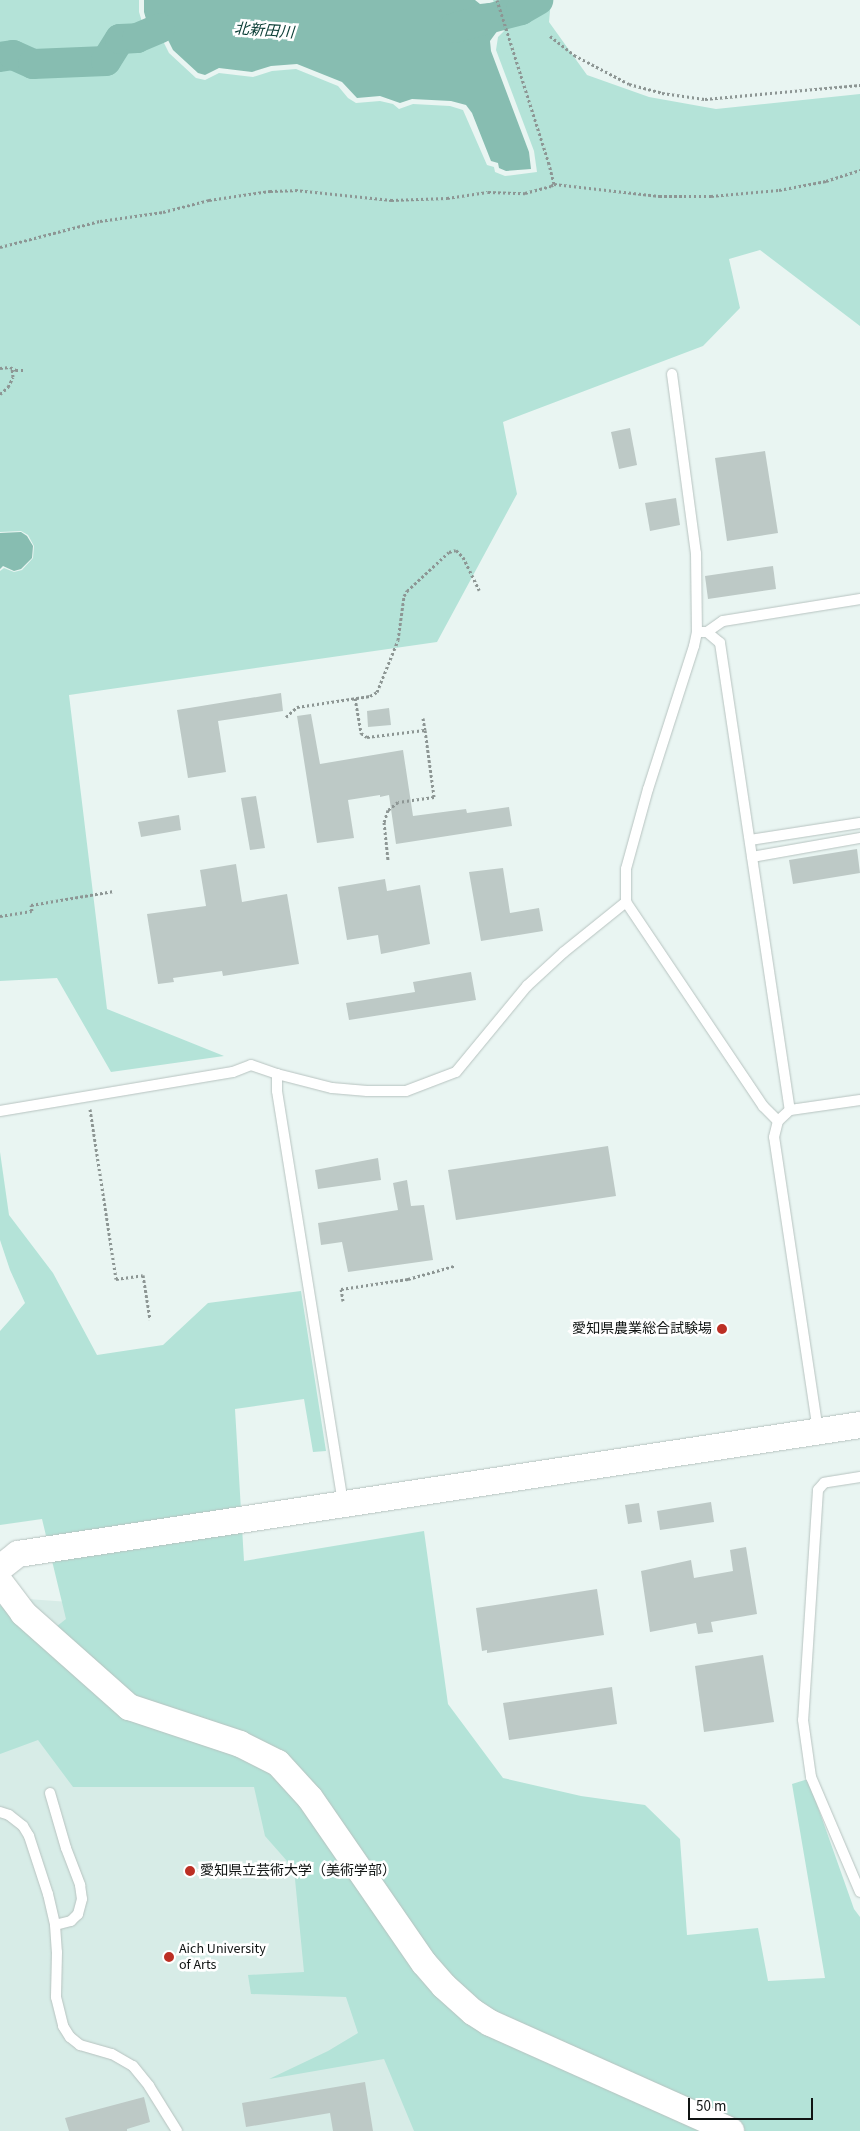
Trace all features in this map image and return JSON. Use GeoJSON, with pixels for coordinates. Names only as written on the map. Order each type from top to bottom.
{"type":"FeatureCollection","features":[{"type":"Feature","properties":{"kind":"street"},"geometry":{"type":"LineString","coordinates":[[0,1568],[18,1554],[860,1425]]}},
{"type":"Feature","properties":{"kind":"street"},"geometry":{"type":"LineString","coordinates":[[0,1582],[23,1613],[129,1707],[240,1744],[278,1763],[310,1798],[424,1963],[444,1986],[473,2012],[490,2023],[731,2131]]}},
{"type":"Feature","properties":{"kind":"lane"},"geometry":{"type":"LineString","coordinates":[[672,374],[696,553],[702,632]]}},
{"type":"Feature","properties":{"kind":"lane"},"geometry":{"type":"LineString","coordinates":[[778,1121],[763,1106],[626,902],[626,869],[648,789],[694,646],[702,632],[723,621],[860,599]]}},
{"type":"Feature","properties":{"kind":"lane"},"geometry":{"type":"LineString","coordinates":[[702,632],[720,643],[790,1110]]}},
{"type":"Feature","properties":{"kind":"lane"},"geometry":{"type":"LineString","coordinates":[[750,840],[860,823]]}},
{"type":"Feature","properties":{"kind":"lane"},"geometry":{"type":"LineString","coordinates":[[752,857],[860,838]]}},
{"type":"Feature","properties":{"kind":"lane"},"geometry":{"type":"LineString","coordinates":[[0,1110],[234,1072],[251,1065],[277,1074],[332,1088],[367,1091],[406,1091],[456,1072],[527,986],[564,952],[626,902]]}},
{"type":"Feature","properties":{"kind":"lane"},"geometry":{"type":"LineString","coordinates":[[277,1074],[278,1101],[343,1505]]}},
{"type":"Feature","properties":{"kind":"lane"},"geometry":{"type":"LineString","coordinates":[[818,1431],[774,1137],[778,1121],[790,1110],[860,1100]]}},
{"type":"Feature","properties":{"kind":"lane"},"geometry":{"type":"LineString","coordinates":[[860,1477],[824,1483],[818,1490],[803,1720],[811,1777],[860,1892]]}},
{"type":"Feature","properties":{"kind":"lane"},"geometry":{"type":"LineString","coordinates":[[50,1793],[66,1848],[80,1885],[82,1898],[81,1906],[71,1921],[55,1925]]}},
{"type":"Feature","properties":{"kind":"lane"},"geometry":{"type":"LineString","coordinates":[[0,1812],[9,1815],[23,1826],[29,1836],[48,1894],[55,1925],[56,1997],[62,2026],[70,2037],[80,2045],[112,2054],[133,2066],[149,2086],[177,2131]]}},
{"type":"Feature","properties":{"kind":"path"},"geometry":{"type":"LineString","coordinates":[[498,0],[554,184]]}},
{"type":"Feature","properties":{"kind":"path"},"geometry":{"type":"LineString","coordinates":[[550,36],[574,55],[597,68],[629,84],[662,94],[705,99],[860,85]]}},
{"type":"Feature","properties":{"kind":"path"},"geometry":{"type":"LineString","coordinates":[[0,247],[92,223],[163,212],[209,200],[270,190],[296,190],[391,200],[447,198],[488,192],[526,194],[554,184],[659,196],[711,196],[779,190],[826,181],[860,170]]}},
{"type":"Feature","properties":{"kind":"path"},"geometry":{"type":"LineString","coordinates":[[0,368],[24,370]]}},
{"type":"Feature","properties":{"kind":"path"},"geometry":{"type":"LineString","coordinates":[[0,394],[8,387],[13,377],[12,368]]}},
{"type":"Feature","properties":{"kind":"path"},"geometry":{"type":"LineString","coordinates":[[286,717],[297,707],[370,696],[377,692],[398,640],[404,596],[449,552],[456,550],[463,557],[479,590]]}},
{"type":"Feature","properties":{"kind":"path"},"geometry":{"type":"LineString","coordinates":[[355,698],[361,732],[366,737],[425,730]]}},
{"type":"Feature","properties":{"kind":"path"},"geometry":{"type":"LineString","coordinates":[[388,860],[384,822],[388,810],[398,802],[434,796],[424,718]]}},
{"type":"Feature","properties":{"kind":"path"},"geometry":{"type":"LineString","coordinates":[[0,916],[32,911],[31,905],[114,891]]}},
{"type":"Feature","properties":{"kind":"path"},"geometry":{"type":"LineString","coordinates":[[88,1096],[116,1279],[143,1275],[150,1320]]}},
{"type":"Feature","properties":{"kind":"path"},"geometry":{"type":"LineString","coordinates":[[343,1301],[341,1289],[408,1279],[454,1266]]}},
{"type":"Feature","properties":{"kind":"shaded area"},"geometry":{"type":"Polygon","coordinates":[[[0,0],[139,0],[139,12],[143,25],[131,31],[114,33],[118,47],[138,49],[155,38],[161,37],[169,53],[196,78],[205,80],[219,73],[253,77],[272,71],[296,69],[338,86],[348,98],[356,103],[380,101],[393,104],[399,109],[413,104],[450,106],[463,110],[487,165],[494,167],[495,172],[505,176],[537,172],[534,151],[496,50],[498,37],[504,31],[493,0],[551,0],[549,22],[587,75],[649,97],[716,109],[860,94],[860,326],[760,250],[729,259],[740,308],[703,346],[503,422],[517,494],[437,642],[69,695],[107,1009],[224,1056],[111,1072],[57,978],[0,981],[0,571],[4,568],[14,572],[22,570],[33,558],[34,546],[28,535],[21,531],[0,532],[0,0]]]}},
{"type":"Feature","properties":{"kind":"shaded area"},"geometry":{"type":"Polygon","coordinates":[[[0,1152],[9,1215],[53,1273],[97,1355],[163,1345],[208,1303],[301,1291],[326,1451],[313,1452],[304,1399],[235,1409],[244,1561],[424,1531],[448,1704],[503,1778],[581,1796],[645,1805],[680,1839],[687,1935],[758,1928],[768,1981],[825,1978],[792,1784],[808,1779],[854,1909],[860,1917],[860,2131],[414,2131],[384,2059],[269,2079],[328,2051],[358,2033],[346,1997],[251,1994],[248,1975],[304,1972],[294,1869],[265,1836],[254,1787],[73,1787],[38,1740],[0,1754],[0,1605],[37,1642],[66,1619],[42,1519],[0,1525],[0,1331],[25,1303],[10,1270],[0,1240],[0,1152]]]}},
{"type":"Feature","properties":{"kind":"shaded area","name":"愛知県立芸術大学（美術学部）"},"geometry":{"type":"Polygon","coordinates":[[[0,1597],[194,1611],[564,2131],[0,2131],[0,1597]]]}},
{"type":"Feature","properties":{"kind":"water"},"geometry":{"type":"Polygon","coordinates":[[[144,0],[475,0],[480,4],[489,3],[498,30],[490,41],[491,51],[529,152],[531,169],[506,171],[499,168],[498,163],[491,161],[472,113],[466,105],[451,101],[412,99],[400,103],[380,96],[357,98],[342,82],[297,64],[271,66],[252,72],[219,68],[205,75],[198,73],[173,50],[164,32],[153,33],[137,44],[122,42],[120,37],[144,32],[148,26],[144,12],[144,0]]]}},
{"type":"Feature","properties":{"kind":"water"},"geometry":{"type":"Polygon","coordinates":[[[21,532],[27,536],[33,546],[32,558],[21,569],[14,571],[3,566],[0,569],[0,533],[21,532]]]}},
{"type":"Feature","properties":{"kind":"building"},"geometry":{"type":"Polygon","coordinates":[[[630,428],[637,465],[619,469],[611,432],[630,428]]]}},
{"type":"Feature","properties":{"kind":"building"},"geometry":{"type":"Polygon","coordinates":[[[765,451],[778,533],[727,541],[715,458],[765,451]]]}},
{"type":"Feature","properties":{"kind":"building"},"geometry":{"type":"Polygon","coordinates":[[[676,498],[680,525],[650,531],[645,503],[676,498]]]}},
{"type":"Feature","properties":{"kind":"building"},"geometry":{"type":"Polygon","coordinates":[[[773,566],[776,589],[708,599],[705,576],[773,566]]]}},
{"type":"Feature","properties":{"kind":"building"},"geometry":{"type":"Polygon","coordinates":[[[281,693],[283,711],[218,721],[226,772],[188,778],[177,710],[281,693]]]}},
{"type":"Feature","properties":{"kind":"building"},"geometry":{"type":"Polygon","coordinates":[[[389,708],[391,725],[368,727],[367,711],[389,708]]]}},
{"type":"Feature","properties":{"kind":"building"},"geometry":{"type":"Polygon","coordinates":[[[311,714],[320,764],[403,750],[413,816],[466,809],[467,813],[509,807],[512,826],[396,844],[389,795],[380,797],[380,795],[348,800],[354,838],[317,843],[297,716],[311,714]]]}},
{"type":"Feature","properties":{"kind":"building"},"geometry":{"type":"Polygon","coordinates":[[[256,796],[265,848],[250,850],[241,798],[256,796]]]}},
{"type":"Feature","properties":{"kind":"building"},"geometry":{"type":"Polygon","coordinates":[[[179,815],[181,830],[141,837],[138,822],[179,815]]]}},
{"type":"Feature","properties":{"kind":"building"},"geometry":{"type":"Polygon","coordinates":[[[857,849],[860,873],[793,884],[789,860],[857,849]]]}},
{"type":"Feature","properties":{"kind":"building"},"geometry":{"type":"Polygon","coordinates":[[[236,864],[242,902],[287,894],[299,964],[223,976],[222,971],[173,978],[174,982],[158,984],[147,914],[206,906],[200,870],[236,864]]]}},
{"type":"Feature","properties":{"kind":"building"},"geometry":{"type":"Polygon","coordinates":[[[503,868],[510,913],[539,908],[543,931],[481,941],[469,872],[503,868]]]}},
{"type":"Feature","properties":{"kind":"building"},"geometry":{"type":"Polygon","coordinates":[[[385,879],[387,891],[420,885],[430,944],[381,954],[378,935],[347,940],[338,887],[385,879]]]}},
{"type":"Feature","properties":{"kind":"building"},"geometry":{"type":"Polygon","coordinates":[[[471,972],[476,1000],[349,1020],[346,1003],[415,992],[413,982],[471,972]]]}},
{"type":"Feature","properties":{"kind":"building"},"geometry":{"type":"Polygon","coordinates":[[[608,1146],[616,1196],[456,1220],[448,1170],[608,1146]]]}},
{"type":"Feature","properties":{"kind":"building"},"geometry":{"type":"Polygon","coordinates":[[[378,1158],[381,1180],[318,1189],[315,1170],[378,1158]]]}},
{"type":"Feature","properties":{"kind":"building"},"geometry":{"type":"Polygon","coordinates":[[[407,1180],[411,1206],[424,1205],[433,1260],[348,1272],[342,1242],[321,1245],[318,1223],[398,1210],[393,1183],[407,1180]]]}},
{"type":"Feature","properties":{"kind":"building"},"geometry":{"type":"Polygon","coordinates":[[[711,1502],[714,1522],[660,1530],[657,1511],[711,1502]]]}},
{"type":"Feature","properties":{"kind":"building"},"geometry":{"type":"Polygon","coordinates":[[[639,1503],[642,1522],[628,1524],[625,1505],[639,1503]]]}},
{"type":"Feature","properties":{"kind":"building"},"geometry":{"type":"Polygon","coordinates":[[[746,1547],[757,1614],[711,1622],[713,1632],[698,1634],[696,1623],[650,1632],[641,1571],[691,1560],[694,1578],[733,1571],[730,1550],[746,1547]]]}},
{"type":"Feature","properties":{"kind":"building"},"geometry":{"type":"Polygon","coordinates":[[[597,1589],[604,1635],[487,1653],[487,1650],[482,1651],[476,1608],[597,1589]]]}},
{"type":"Feature","properties":{"kind":"building"},"geometry":{"type":"Polygon","coordinates":[[[763,1655],[774,1722],[704,1732],[695,1666],[763,1655]]]}},
{"type":"Feature","properties":{"kind":"building"},"geometry":{"type":"Polygon","coordinates":[[[612,1687],[617,1724],[509,1740],[503,1703],[612,1687]]]}},
{"type":"Feature","properties":{"kind":"building"},"geometry":{"type":"Polygon","coordinates":[[[365,2082],[373,2131],[333,2131],[330,2113],[246,2127],[242,2103],[365,2082]]]}},
{"type":"Feature","properties":{"kind":"building"},"geometry":{"type":"Polygon","coordinates":[[[144,2097],[150,2122],[127,2129],[127,2131],[69,2131],[65,2118],[144,2097]]]}},
{"type":"Feature","properties":{"kind":"waterway","name":"北新田川"},"geometry":{"type":"LineString","coordinates":[[454,28],[521,10],[538,0]]}},
{"type":"Feature","properties":{"kind":"waterway","name":"北新田川"},"geometry":{"type":"LineString","coordinates":[[0,57],[13,55],[33,64],[106,61],[120,39],[137,38],[160,28]]}},
{"type":"Feature","properties":{"kind":"place","name":"愛知県農業総合試験場"},"geometry":{"type":"Point","coordinates":[722,1329]}},
{"type":"Feature","properties":{"kind":"place","name":"愛知県立芸術大学（美術学部）"},"geometry":{"type":"Point","coordinates":[190,1871]}},
{"type":"Feature","properties":{"kind":"place","name":"Aich University of Arts"},"geometry":{"type":"Point","coordinates":[169,1957]}}]}
